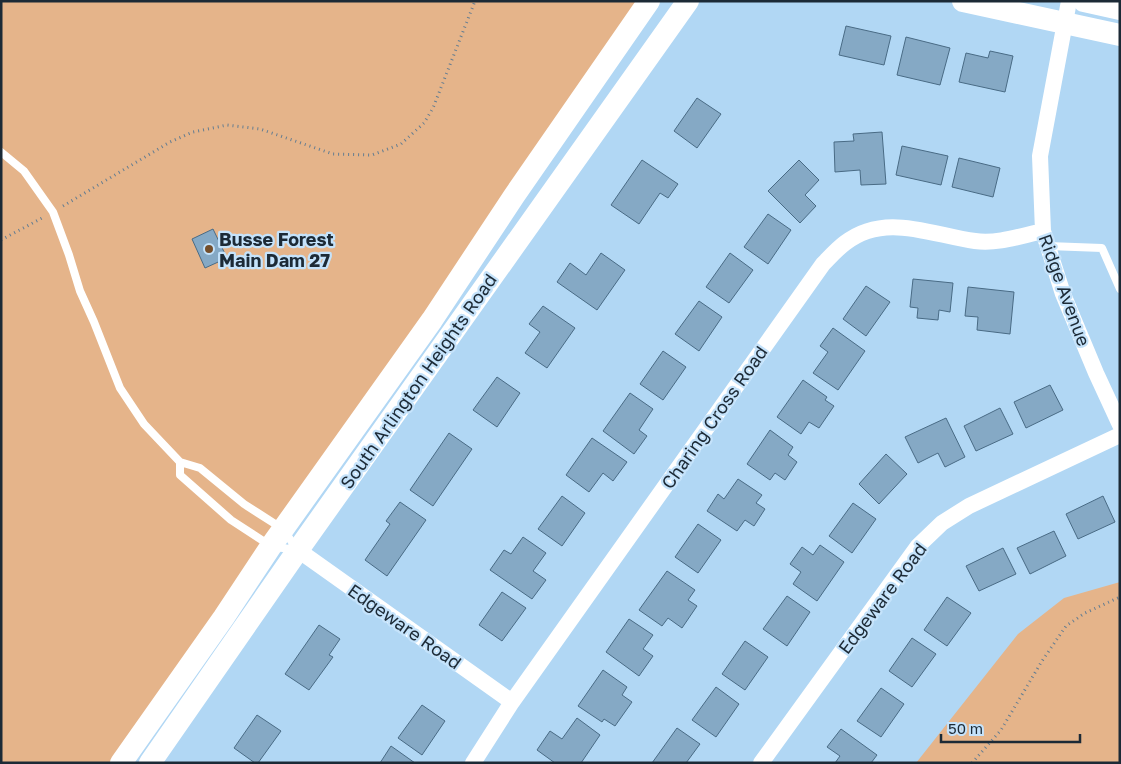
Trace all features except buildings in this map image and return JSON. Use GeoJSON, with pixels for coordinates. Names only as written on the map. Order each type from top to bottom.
{"type":"FeatureCollection","features":[{"type":"Feature","properties":{"kind":"main road","name":"South Arlington Heights Road"},"geometry":{"type":"LineString","coordinates":[[121,763],[224,617],[276,538],[432,320],[514,196],[649,1]]}},
{"type":"Feature","properties":{"kind":"main road","name":"South Arlington Heights Road"},"geometry":{"type":"LineString","coordinates":[[150,763],[298,550],[688,1]]}},
{"type":"Feature","properties":{"kind":"main road"},"geometry":{"type":"LineString","coordinates":[[964,1],[1067,12],[1120,35]]}},
{"type":"Feature","properties":{"kind":"main road"},"geometry":{"type":"LineString","coordinates":[[1084,1],[1120,9]]}},
{"type":"Feature","properties":{"kind":"street","name":"Ridge Avenue"},"geometry":{"type":"LineString","coordinates":[[1067,12],[1040,156],[1045,238],[1063,294],[1120,425]]}},
{"type":"Feature","properties":{"kind":"street","name":"Charing Cross Road"},"geometry":{"type":"LineString","coordinates":[[472,763],[512,702],[823,264],[846,242],[872,229],[905,226],[975,241],[1045,238]]}},
{"type":"Feature","properties":{"kind":"street","name":"Edgeware Road"},"geometry":{"type":"LineString","coordinates":[[761,763],[918,546],[942,523],[978,502],[1120,435]]}},
{"type":"Feature","properties":{"kind":"street","name":"Edgeware Road"},"geometry":{"type":"LineString","coordinates":[[298,550],[512,702]]}},
{"type":"Feature","properties":{"kind":"lane"},"geometry":{"type":"LineString","coordinates":[[1,152],[24,171],[53,212],[80,291],[120,388],[144,424],[180,462],[200,468],[244,504],[276,538],[298,550]]}},
{"type":"Feature","properties":{"kind":"lane"},"geometry":{"type":"LineString","coordinates":[[1045,238],[1102,248],[1120,289]]}},
{"type":"Feature","properties":{"kind":"lane"},"geometry":{"type":"LineString","coordinates":[[180,462],[180,475],[231,520],[276,538],[298,550]]}},
{"type":"Feature","properties":{"kind":"path"},"geometry":{"type":"LineString","coordinates":[[1,240],[53,212],[170,142],[193,132],[227,125],[260,129],[333,154],[372,155],[402,144],[424,123],[433,108],[476,1]]}},
{"type":"Feature","properties":{"kind":"path"},"geometry":{"type":"LineString","coordinates":[[972,763],[1001,730],[1042,661],[1066,626],[1085,613],[1120,597]]}},
{"type":"Feature","properties":{"kind":"shaded area"},"geometry":{"type":"Polygon","coordinates":[[[1,1],[649,1],[121,763],[1,763],[1,1]]]}},
{"type":"Feature","properties":{"kind":"shaded area"},"geometry":{"type":"Polygon","coordinates":[[[1120,582],[1120,763],[916,763],[1018,634],[1064,598],[1120,582]]]}},
{"type":"Feature","properties":{"kind":"place","name":"Busse Forest Main Dam 27"},"geometry":{"type":"Point","coordinates":[209,249]}}]}
